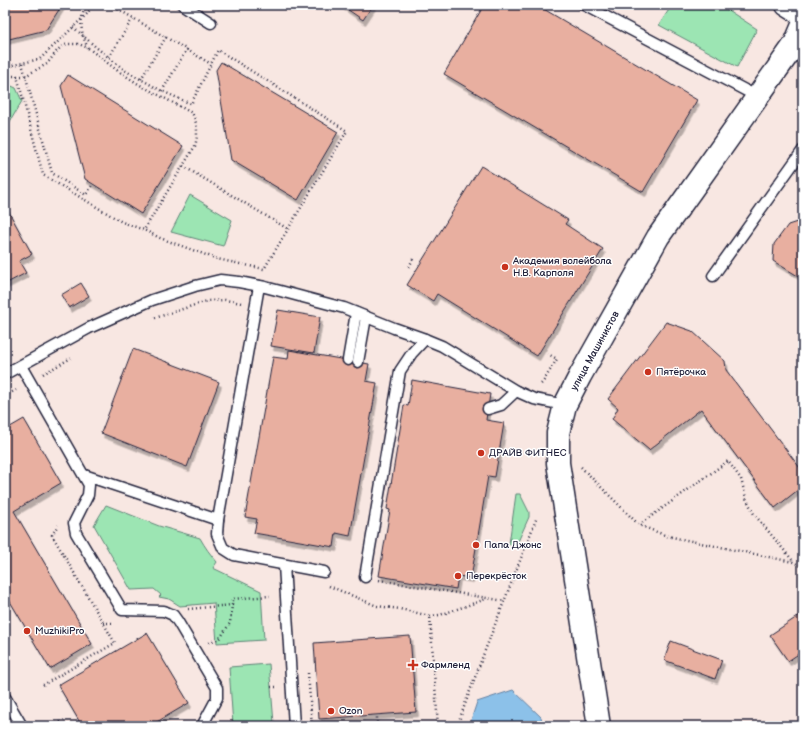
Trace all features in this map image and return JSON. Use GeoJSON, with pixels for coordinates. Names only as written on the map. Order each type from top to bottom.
{"type":"FeatureCollection","features":[{"type":"Feature","properties":{"kind":"street"},"geometry":{"type":"LineString","coordinates":[[787,5],[803,14]]}},
{"type":"Feature","properties":{"kind":"street","name":"улица Машинистов"},"geometry":{"type":"LineString","coordinates":[[599,726],[558,463],[558,433],[565,405],[658,237],[796,44],[803,25]]}},
{"type":"Feature","properties":{"kind":"lane"},"geometry":{"type":"LineString","coordinates":[[183,5],[211,23]]}},
{"type":"Feature","properties":{"kind":"lane"},"geometry":{"type":"LineString","coordinates":[[584,5],[758,97]]}},
{"type":"Feature","properties":{"kind":"lane"},"geometry":{"type":"LineString","coordinates":[[713,276],[803,150]]}},
{"type":"Feature","properties":{"kind":"lane"},"geometry":{"type":"LineString","coordinates":[[5,374],[96,325],[152,300],[194,286],[220,280],[259,286],[344,308],[442,346],[516,391],[534,399],[565,405]]}},
{"type":"Feature","properties":{"kind":"lane"},"geometry":{"type":"LineString","coordinates":[[259,286],[218,520],[217,534],[223,548],[234,555],[324,572]]}},
{"type":"Feature","properties":{"kind":"lane"},"geometry":{"type":"LineString","coordinates":[[348,360],[356,313]]}},
{"type":"Feature","properties":{"kind":"lane"},"geometry":{"type":"LineString","coordinates":[[358,362],[366,317]]}},
{"type":"Feature","properties":{"kind":"lane"},"geometry":{"type":"LineString","coordinates":[[365,577],[400,371],[412,353],[426,339]]}},
{"type":"Feature","properties":{"kind":"lane"},"geometry":{"type":"LineString","coordinates":[[21,366],[89,485],[88,495],[74,523],[76,533],[122,610],[164,610],[172,615],[178,622],[217,688],[217,698],[202,726]]}},
{"type":"Feature","properties":{"kind":"lane"},"geometry":{"type":"LineString","coordinates":[[488,409],[501,405],[516,391]]}},
{"type":"Feature","properties":{"kind":"lane"},"geometry":{"type":"LineString","coordinates":[[84,475],[218,520]]}},
{"type":"Feature","properties":{"kind":"lane"},"geometry":{"type":"LineString","coordinates":[[284,565],[294,726]]}},
{"type":"Feature","properties":{"kind":"lane"},"geometry":{"type":"LineString","coordinates":[[5,696],[22,726]]}},
{"type":"Feature","properties":{"kind":"path"},"geometry":{"type":"LineString","coordinates":[[86,5],[81,26],[82,37],[88,48]]}},
{"type":"Feature","properties":{"kind":"path"},"geometry":{"type":"LineString","coordinates":[[5,67],[40,59],[88,13],[92,5]]}},
{"type":"Feature","properties":{"kind":"path"},"geometry":{"type":"LineString","coordinates":[[111,5],[211,64]]}},
{"type":"Feature","properties":{"kind":"path"},"geometry":{"type":"LineString","coordinates":[[109,57],[133,18]]}},
{"type":"Feature","properties":{"kind":"path"},"geometry":{"type":"LineString","coordinates":[[17,76],[43,175],[122,222],[217,259],[264,269],[347,131],[218,50],[191,104],[162,91],[126,71],[82,37],[73,27]]}},
{"type":"Feature","properties":{"kind":"path"},"geometry":{"type":"LineString","coordinates":[[79,44],[82,37]]}},
{"type":"Feature","properties":{"kind":"path"},"geometry":{"type":"LineString","coordinates":[[141,79],[166,37]]}},
{"type":"Feature","properties":{"kind":"path"},"geometry":{"type":"LineString","coordinates":[[5,76],[25,76],[47,64],[57,50],[62,46],[68,44],[79,44],[88,48],[118,71],[140,85],[192,113],[195,120],[197,137],[195,146],[144,230]]}},
{"type":"Feature","properties":{"kind":"path"},"geometry":{"type":"LineString","coordinates":[[162,91],[187,49]]}},
{"type":"Feature","properties":{"kind":"path"},"geometry":{"type":"LineString","coordinates":[[22,63],[52,173],[86,195],[93,184]]}},
{"type":"Feature","properties":{"kind":"path"},"geometry":{"type":"LineString","coordinates":[[183,166],[288,229]]}},
{"type":"Feature","properties":{"kind":"path"},"geometry":{"type":"LineString","coordinates":[[408,267],[414,257]]}},
{"type":"Feature","properties":{"kind":"path"},"geometry":{"type":"LineString","coordinates":[[148,320],[207,301],[225,300],[256,305]]}},
{"type":"Feature","properties":{"kind":"path"},"geometry":{"type":"LineString","coordinates":[[539,385],[543,382],[557,359],[548,354]]}},
{"type":"Feature","properties":{"kind":"path"},"geometry":{"type":"LineString","coordinates":[[5,396],[72,358]]}},
{"type":"Feature","properties":{"kind":"path"},"geometry":{"type":"LineString","coordinates":[[639,525],[728,461],[741,479],[746,498],[754,514],[793,562]]}},
{"type":"Feature","properties":{"kind":"path"},"geometry":{"type":"LineString","coordinates":[[579,466],[639,525],[667,536],[793,562],[803,567]]}},
{"type":"Feature","properties":{"kind":"path"},"geometry":{"type":"LineString","coordinates":[[457,726],[537,517]]}},
{"type":"Feature","properties":{"kind":"path"},"geometry":{"type":"LineString","coordinates":[[365,577],[505,601]]}},
{"type":"Feature","properties":{"kind":"path"},"geometry":{"type":"LineString","coordinates":[[329,586],[377,606],[400,609],[430,616],[440,615],[487,598]]}},
{"type":"Feature","properties":{"kind":"path"},"geometry":{"type":"LineString","coordinates":[[196,652],[220,637],[230,623],[232,598],[286,594]]}},
{"type":"Feature","properties":{"kind":"path"},"geometry":{"type":"LineString","coordinates":[[172,615],[182,609],[232,605]]}},
{"type":"Feature","properties":{"kind":"path"},"geometry":{"type":"LineString","coordinates":[[430,616],[438,726]]}},
{"type":"Feature","properties":{"kind":"path"},"geometry":{"type":"LineString","coordinates":[[103,623],[118,622]]}},
{"type":"Feature","properties":{"kind":"path"},"geometry":{"type":"LineString","coordinates":[[44,685],[54,678]]}},
{"type":"Feature","properties":{"kind":"path"},"geometry":{"type":"LineString","coordinates":[[376,726],[377,715]]}},
{"type":"Feature","properties":{"kind":"path"},"geometry":{"type":"LineString","coordinates":[[53,726],[64,720]]}},
{"type":"Feature","properties":{"kind":"green space"},"geometry":{"type":"Polygon","coordinates":[[[672,5],[720,5],[757,29],[737,67],[659,25],[672,5]]]}},
{"type":"Feature","properties":{"kind":"green space"},"geometry":{"type":"Polygon","coordinates":[[[5,83],[16,88],[22,101],[5,130],[5,83]]]}},
{"type":"Feature","properties":{"kind":"green space"},"geometry":{"type":"Polygon","coordinates":[[[190,195],[232,220],[223,246],[171,232],[190,195]]]}},
{"type":"Feature","properties":{"kind":"green space"},"geometry":{"type":"Polygon","coordinates":[[[516,494],[520,494],[529,512],[529,517],[516,546],[512,546],[509,544],[516,494]]]}},
{"type":"Feature","properties":{"kind":"green space"},"geometry":{"type":"Polygon","coordinates":[[[106,505],[159,526],[200,538],[217,562],[213,568],[261,591],[264,640],[217,643],[214,603],[180,606],[169,599],[159,597],[161,595],[154,589],[131,590],[94,525],[106,505]]]}},
{"type":"Feature","properties":{"kind":"green space"},"geometry":{"type":"Polygon","coordinates":[[[269,664],[274,723],[233,726],[229,667],[269,664]]]}},
{"type":"Feature","properties":{"kind":"water"},"geometry":{"type":"Polygon","coordinates":[[[513,690],[541,717],[543,726],[469,726],[477,702],[513,690]]]}},
{"type":"Feature","properties":{"kind":"building"},"geometry":{"type":"Polygon","coordinates":[[[5,5],[62,5],[46,30],[5,40],[5,5]]]}},
{"type":"Feature","properties":{"kind":"building"},"geometry":{"type":"Polygon","coordinates":[[[341,5],[373,5],[363,20],[341,5]]]}},
{"type":"Feature","properties":{"kind":"building"},"geometry":{"type":"Polygon","coordinates":[[[484,5],[537,5],[697,100],[643,192],[444,74],[484,5]]]}},
{"type":"Feature","properties":{"kind":"building"},"geometry":{"type":"Polygon","coordinates":[[[221,62],[338,132],[298,200],[231,160],[216,70],[221,62]]]}},
{"type":"Feature","properties":{"kind":"building"},"geometry":{"type":"Polygon","coordinates":[[[68,75],[183,146],[141,214],[85,179],[61,86],[68,75]]]}},
{"type":"Feature","properties":{"kind":"building","name":"Академия волейбола Н.В. Карполя"},"geometry":{"type":"Polygon","coordinates":[[[481,166],[568,220],[565,224],[603,249],[537,356],[437,294],[433,301],[407,285],[481,166]]]}},
{"type":"Feature","properties":{"kind":"building"},"geometry":{"type":"Polygon","coordinates":[[[5,205],[32,254],[19,261],[26,273],[5,284],[5,205]]]}},
{"type":"Feature","properties":{"kind":"building"},"geometry":{"type":"Polygon","coordinates":[[[803,220],[803,279],[773,261],[774,244],[788,225],[803,220]]]}},
{"type":"Feature","properties":{"kind":"building"},"geometry":{"type":"Polygon","coordinates":[[[81,283],[89,296],[69,308],[61,295],[81,283]]]}},
{"type":"Feature","properties":{"kind":"building"},"geometry":{"type":"Polygon","coordinates":[[[278,310],[320,317],[314,353],[271,346],[278,310]]]}},
{"type":"Feature","properties":{"kind":"building"},"geometry":{"type":"Polygon","coordinates":[[[666,322],[692,331],[725,361],[726,370],[803,472],[803,486],[775,508],[701,409],[649,450],[612,419],[618,408],[608,399],[666,322]]]}},
{"type":"Feature","properties":{"kind":"building"},"geometry":{"type":"Polygon","coordinates":[[[133,349],[219,382],[187,467],[101,433],[133,349]]]}},
{"type":"Feature","properties":{"kind":"building"},"geometry":{"type":"Polygon","coordinates":[[[289,350],[369,364],[366,381],[377,383],[350,536],[336,533],[334,547],[254,533],[257,519],[245,517],[273,357],[288,359],[289,350]]]}},
{"type":"Feature","properties":{"kind":"building"},"geometry":{"type":"Polygon","coordinates":[[[412,380],[490,394],[486,420],[504,423],[495,477],[488,476],[471,578],[458,576],[456,589],[379,576],[390,510],[387,509],[404,405],[408,406],[412,380]]]}},
{"type":"Feature","properties":{"kind":"building"},"geometry":{"type":"Polygon","coordinates":[[[24,419],[61,483],[14,511],[92,644],[50,669],[5,593],[5,430],[24,419]]]}},
{"type":"Feature","properties":{"kind":"building"},"geometry":{"type":"Polygon","coordinates":[[[803,613],[803,651],[788,661],[770,635],[803,613]]]}},
{"type":"Feature","properties":{"kind":"building"},"geometry":{"type":"Polygon","coordinates":[[[147,633],[189,703],[150,726],[82,726],[58,685],[147,633]]]}},
{"type":"Feature","properties":{"kind":"building"},"geometry":{"type":"Polygon","coordinates":[[[410,636],[416,712],[319,719],[314,643],[410,636]]]}},
{"type":"Feature","properties":{"kind":"building"},"geometry":{"type":"Polygon","coordinates":[[[671,641],[722,660],[715,679],[664,660],[671,641]]]}},
{"type":"Feature","properties":{"kind":"place","name":"Академия волейбола Н.В. Карполя"},"geometry":{"type":"Point","coordinates":[505,267]}},
{"type":"Feature","properties":{"kind":"place","name":"Пятёрочка"},"geometry":{"type":"Point","coordinates":[648,372]}},
{"type":"Feature","properties":{"kind":"place","name":"ДРАЙВ ФИТНЕС"},"geometry":{"type":"Point","coordinates":[481,453]}},
{"type":"Feature","properties":{"kind":"place","name":"Папа Джонс"},"geometry":{"type":"Point","coordinates":[476,545]}},
{"type":"Feature","properties":{"kind":"place","name":"Перекрёсток"},"geometry":{"type":"Point","coordinates":[458,576]}},
{"type":"Feature","properties":{"kind":"place","name":"MuzhikiPro"},"geometry":{"type":"Point","coordinates":[27,631]}},
{"type":"Feature","properties":{"kind":"place","name":"Фармленд"},"geometry":{"type":"Point","coordinates":[413,665]}},
{"type":"Feature","properties":{"kind":"place","name":"Ozon"},"geometry":{"type":"Point","coordinates":[331,711]}}]}
